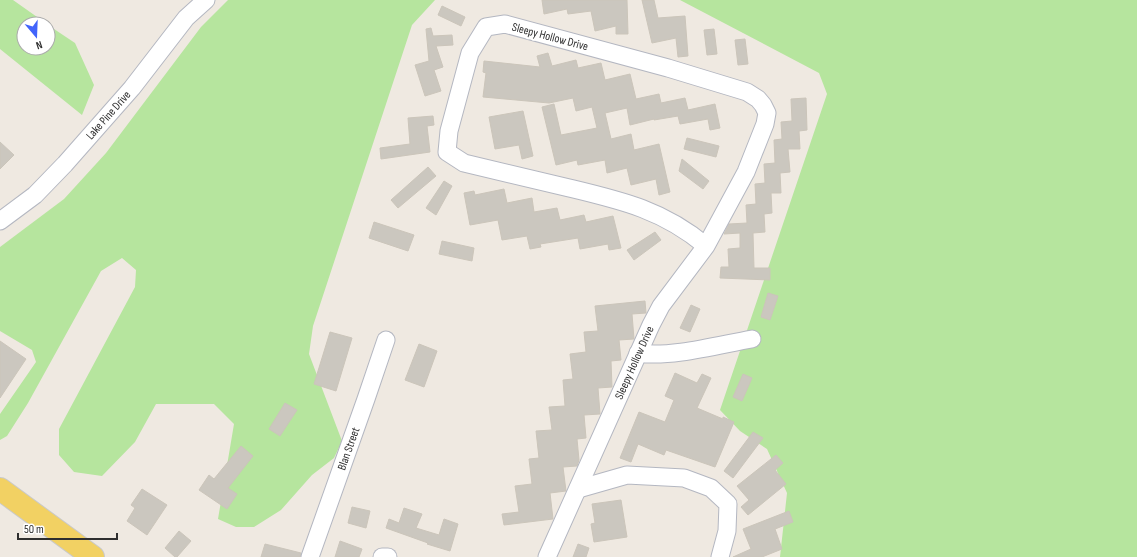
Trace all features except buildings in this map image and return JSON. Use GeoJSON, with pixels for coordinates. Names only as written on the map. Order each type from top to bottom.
{"type":"FeatureCollection","features":[{"type":"Feature","properties":{"kind":"main road"},"geometry":{"type":"LineString","coordinates":[[0,489],[93,557]]}},
{"type":"Feature","properties":{"kind":"street","name":"Lake Pine Drive"},"geometry":{"type":"LineString","coordinates":[[0,221],[35,195],[65,164],[132,88],[186,18],[206,0]]}},
{"type":"Feature","properties":{"kind":"street","name":"Sleepy Hollow Drive"},"geometry":{"type":"LineString","coordinates":[[547,557],[638,353],[661,306],[706,246],[746,172],[765,124],[766,113],[764,105],[747,92],[668,68],[505,24],[486,27],[470,53],[448,131],[447,152],[464,163],[626,202],[667,219],[686,230],[706,246]]}},
{"type":"Feature","properties":{"kind":"street"},"geometry":{"type":"LineString","coordinates":[[638,353],[650,355],[673,353],[752,339]]}},
{"type":"Feature","properties":{"kind":"street","name":"Blan Street"},"geometry":{"type":"LineString","coordinates":[[310,557],[386,340]]}},
{"type":"Feature","properties":{"kind":"street"},"geometry":{"type":"LineString","coordinates":[[578,489],[627,475],[684,478],[711,488],[728,504],[727,531],[720,557]]}},
{"type":"Feature","properties":{"kind":"street"},"geometry":{"type":"LineString","coordinates":[[382,557],[388,557]]}},
{"type":"Feature","properties":{"kind":"green space"},"geometry":{"type":"Polygon","coordinates":[[[0,0],[13,0],[36,16],[16,16],[16,56],[56,56],[56,30],[75,43],[94,85],[82,115],[0,49],[0,0]]]}},
{"type":"Feature","properties":{"kind":"green space"},"geometry":{"type":"Polygon","coordinates":[[[228,0],[435,0],[412,25],[313,326],[309,354],[342,441],[334,458],[312,475],[281,510],[254,527],[236,527],[218,519],[234,424],[214,404],[156,404],[135,442],[102,476],[74,472],[59,455],[59,429],[135,287],[136,270],[122,258],[101,271],[28,403],[7,436],[0,440],[0,414],[36,362],[32,350],[0,331],[0,247],[64,199],[106,153],[201,27],[228,0]]]}},
{"type":"Feature","properties":{"kind":"green space"},"geometry":{"type":"Polygon","coordinates":[[[680,0],[1137,0],[1137,557],[780,557],[787,493],[767,449],[740,431],[720,410],[827,94],[819,73],[680,0]]]}}]}
